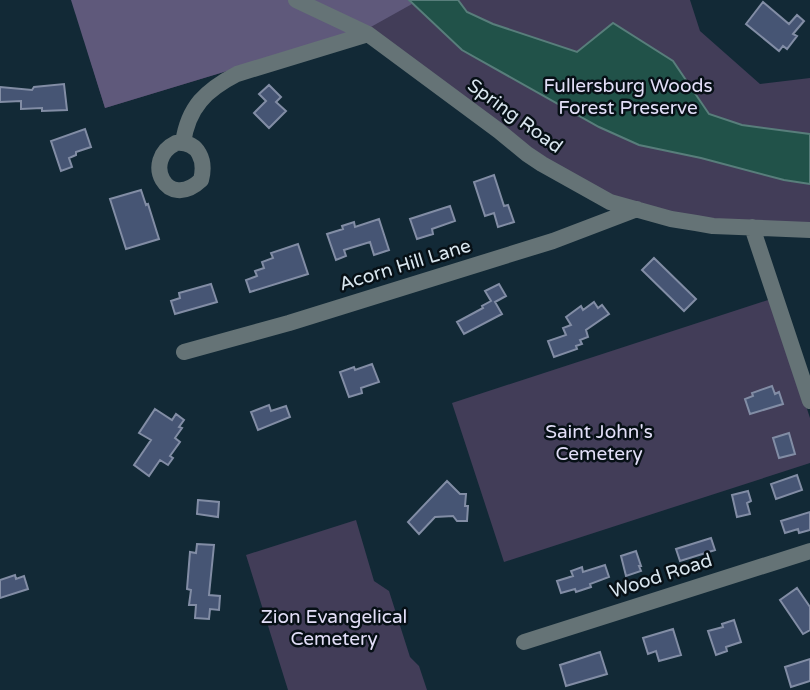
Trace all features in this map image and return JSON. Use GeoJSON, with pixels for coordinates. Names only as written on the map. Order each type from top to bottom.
{"type":"FeatureCollection","features":[{"type":"Feature","properties":{"kind":"street","name":"Spring Road"},"geometry":{"type":"LineString","coordinates":[[296,0],[368,34],[542,164],[610,202],[696,223],[810,230]]}},
{"type":"Feature","properties":{"kind":"street"},"geometry":{"type":"LineString","coordinates":[[183,143],[193,110],[211,89],[224,80],[368,34]]}},
{"type":"Feature","properties":{"kind":"street","name":"Acorn Hill Lane"},"geometry":{"type":"LineString","coordinates":[[184,352],[289,323],[553,241],[637,209]]}},
{"type":"Feature","properties":{"kind":"street"},"geometry":{"type":"LineString","coordinates":[[752,228],[810,401]]}},
{"type":"Feature","properties":{"kind":"street","name":"Wood Road"},"geometry":{"type":"LineString","coordinates":[[524,642],[810,551]]}},
{"type":"Feature","properties":{"kind":"green space","name":"Fullersburg Woods Forest Preserve"},"geometry":{"type":"Polygon","coordinates":[[[72,0],[690,0],[700,31],[760,84],[810,78],[810,226],[712,222],[610,199],[549,164],[369,28],[105,108],[72,0]]]}},
{"type":"Feature","properties":{"kind":"green space","name":"Saint John's Cemetery"},"geometry":{"type":"Polygon","coordinates":[[[771,299],[810,418],[810,463],[504,562],[452,403],[771,299]]]}},
{"type":"Feature","properties":{"kind":"green space","name":"Zion Evangelical Cemetery"},"geometry":{"type":"Polygon","coordinates":[[[356,520],[374,581],[389,591],[410,657],[419,666],[427,690],[288,690],[246,555],[356,520]]]}},
{"type":"Feature","properties":{"kind":"shaded area"},"geometry":{"type":"Polygon","coordinates":[[[71,0],[408,0],[412,4],[369,28],[105,108],[71,0]]]}},
{"type":"Feature","properties":{"kind":"shaded area"},"geometry":{"type":"Polygon","coordinates":[[[409,0],[458,0],[467,12],[493,24],[577,52],[613,23],[673,61],[709,114],[742,125],[810,134],[810,184],[639,145],[599,127],[462,50],[409,0]]]}},
{"type":"Feature","properties":{"kind":"building"},"geometry":{"type":"Polygon","coordinates":[[[763,2],[789,24],[797,15],[804,21],[793,34],[797,36],[787,49],[783,46],[779,51],[746,24],[763,2]]]}},
{"type":"Feature","properties":{"kind":"building"},"geometry":{"type":"Polygon","coordinates":[[[64,84],[67,110],[21,109],[21,101],[0,102],[0,87],[32,90],[34,87],[64,84]]]}},
{"type":"Feature","properties":{"kind":"building"},"geometry":{"type":"Polygon","coordinates":[[[269,85],[281,97],[276,102],[286,111],[269,128],[254,113],[266,101],[259,94],[269,85]]]}},
{"type":"Feature","properties":{"kind":"building"},"geometry":{"type":"Polygon","coordinates":[[[85,129],[91,147],[76,152],[76,155],[69,158],[72,167],[61,171],[51,141],[85,129]]]}},
{"type":"Feature","properties":{"kind":"building"},"geometry":{"type":"Polygon","coordinates":[[[494,175],[504,206],[508,205],[514,222],[498,227],[494,213],[485,216],[474,182],[494,175]]]}},
{"type":"Feature","properties":{"kind":"building"},"geometry":{"type":"Polygon","coordinates":[[[141,190],[159,239],[126,249],[110,199],[141,190]]]}},
{"type":"Feature","properties":{"kind":"building"},"geometry":{"type":"Polygon","coordinates":[[[450,206],[455,221],[432,229],[433,234],[417,239],[410,219],[450,206]]]}},
{"type":"Feature","properties":{"kind":"building"},"geometry":{"type":"Polygon","coordinates":[[[379,219],[389,250],[374,255],[370,242],[344,250],[346,256],[336,260],[327,234],[354,222],[355,227],[379,219]]]}},
{"type":"Feature","properties":{"kind":"building"},"geometry":{"type":"Polygon","coordinates":[[[298,244],[308,274],[250,292],[246,280],[257,276],[255,271],[264,268],[262,262],[273,258],[271,253],[298,244]]]}},
{"type":"Feature","properties":{"kind":"building"},"geometry":{"type":"Polygon","coordinates":[[[654,258],[696,299],[684,311],[642,270],[654,258]]]}},
{"type":"Feature","properties":{"kind":"building"},"geometry":{"type":"Polygon","coordinates":[[[211,284],[217,302],[175,314],[171,301],[180,298],[179,293],[211,284]]]}},
{"type":"Feature","properties":{"kind":"building"},"geometry":{"type":"Polygon","coordinates":[[[499,284],[506,296],[495,302],[502,314],[464,334],[457,322],[491,301],[485,291],[499,284]]]}},
{"type":"Feature","properties":{"kind":"building"},"geometry":{"type":"Polygon","coordinates":[[[594,302],[598,308],[602,305],[609,314],[586,330],[588,337],[580,340],[582,344],[576,346],[577,349],[554,357],[548,341],[566,335],[563,328],[571,325],[566,317],[581,306],[583,310],[594,302]]]}},
{"type":"Feature","properties":{"kind":"building"},"geometry":{"type":"Polygon","coordinates":[[[372,364],[379,382],[361,388],[362,393],[349,397],[340,372],[372,364]]]}},
{"type":"Feature","properties":{"kind":"building"},"geometry":{"type":"Polygon","coordinates":[[[772,386],[775,394],[779,392],[783,404],[750,414],[745,399],[753,396],[752,393],[772,386]]]}},
{"type":"Feature","properties":{"kind":"building"},"geometry":{"type":"Polygon","coordinates":[[[269,405],[271,411],[286,406],[290,417],[258,430],[251,412],[269,405]]]}},
{"type":"Feature","properties":{"kind":"building"},"geometry":{"type":"Polygon","coordinates":[[[155,409],[172,420],[176,414],[184,420],[175,438],[180,442],[170,456],[173,458],[168,465],[160,460],[149,476],[134,465],[151,440],[139,433],[155,409]]]}},
{"type":"Feature","properties":{"kind":"building"},"geometry":{"type":"Polygon","coordinates":[[[789,433],[795,454],[779,458],[773,438],[789,433]]]}},
{"type":"Feature","properties":{"kind":"building"},"geometry":{"type":"Polygon","coordinates":[[[797,475],[802,490],[776,499],[771,484],[797,475]]]}},
{"type":"Feature","properties":{"kind":"building"},"geometry":{"type":"Polygon","coordinates":[[[447,481],[460,494],[466,494],[467,521],[457,521],[453,516],[435,517],[419,534],[408,522],[447,481]]]}},
{"type":"Feature","properties":{"kind":"building"},"geometry":{"type":"Polygon","coordinates":[[[748,491],[751,501],[747,503],[750,514],[737,517],[732,495],[748,491]]]}},
{"type":"Feature","properties":{"kind":"building"},"geometry":{"type":"Polygon","coordinates":[[[198,500],[219,502],[218,517],[197,514],[198,500]]]}},
{"type":"Feature","properties":{"kind":"building"},"geometry":{"type":"Polygon","coordinates":[[[810,512],[810,530],[799,533],[798,529],[785,533],[781,521],[810,512]]]}},
{"type":"Feature","properties":{"kind":"building"},"geometry":{"type":"Polygon","coordinates":[[[711,538],[715,550],[680,561],[676,549],[711,538]]]}},
{"type":"Feature","properties":{"kind":"building"},"geometry":{"type":"Polygon","coordinates":[[[197,544],[214,545],[209,595],[220,596],[219,610],[210,609],[209,619],[195,618],[196,605],[189,605],[191,590],[187,589],[190,552],[196,553],[197,544]]]}},
{"type":"Feature","properties":{"kind":"building"},"geometry":{"type":"Polygon","coordinates":[[[636,551],[641,571],[626,576],[621,556],[636,551]]]}},
{"type":"Feature","properties":{"kind":"building"},"geometry":{"type":"Polygon","coordinates":[[[605,565],[609,577],[576,592],[575,589],[561,593],[557,581],[573,576],[571,571],[582,567],[583,572],[605,565]]]}},
{"type":"Feature","properties":{"kind":"building"},"geometry":{"type":"Polygon","coordinates":[[[15,575],[16,579],[24,576],[28,589],[0,598],[0,580],[15,575]]]}},
{"type":"Feature","properties":{"kind":"building"},"geometry":{"type":"Polygon","coordinates":[[[797,588],[810,607],[810,630],[803,634],[780,600],[797,588]]]}},
{"type":"Feature","properties":{"kind":"building"},"geometry":{"type":"Polygon","coordinates":[[[734,620],[741,642],[726,647],[727,651],[716,655],[708,631],[723,627],[722,624],[734,620]]]}},
{"type":"Feature","properties":{"kind":"building"},"geometry":{"type":"Polygon","coordinates":[[[673,629],[681,655],[659,661],[656,651],[648,654],[643,638],[673,629]]]}},
{"type":"Feature","properties":{"kind":"building"},"geometry":{"type":"Polygon","coordinates":[[[600,652],[607,674],[566,686],[560,665],[600,652]]]}},
{"type":"Feature","properties":{"kind":"building"},"geometry":{"type":"Polygon","coordinates":[[[810,659],[810,681],[791,687],[785,667],[810,659]]]}}]}
